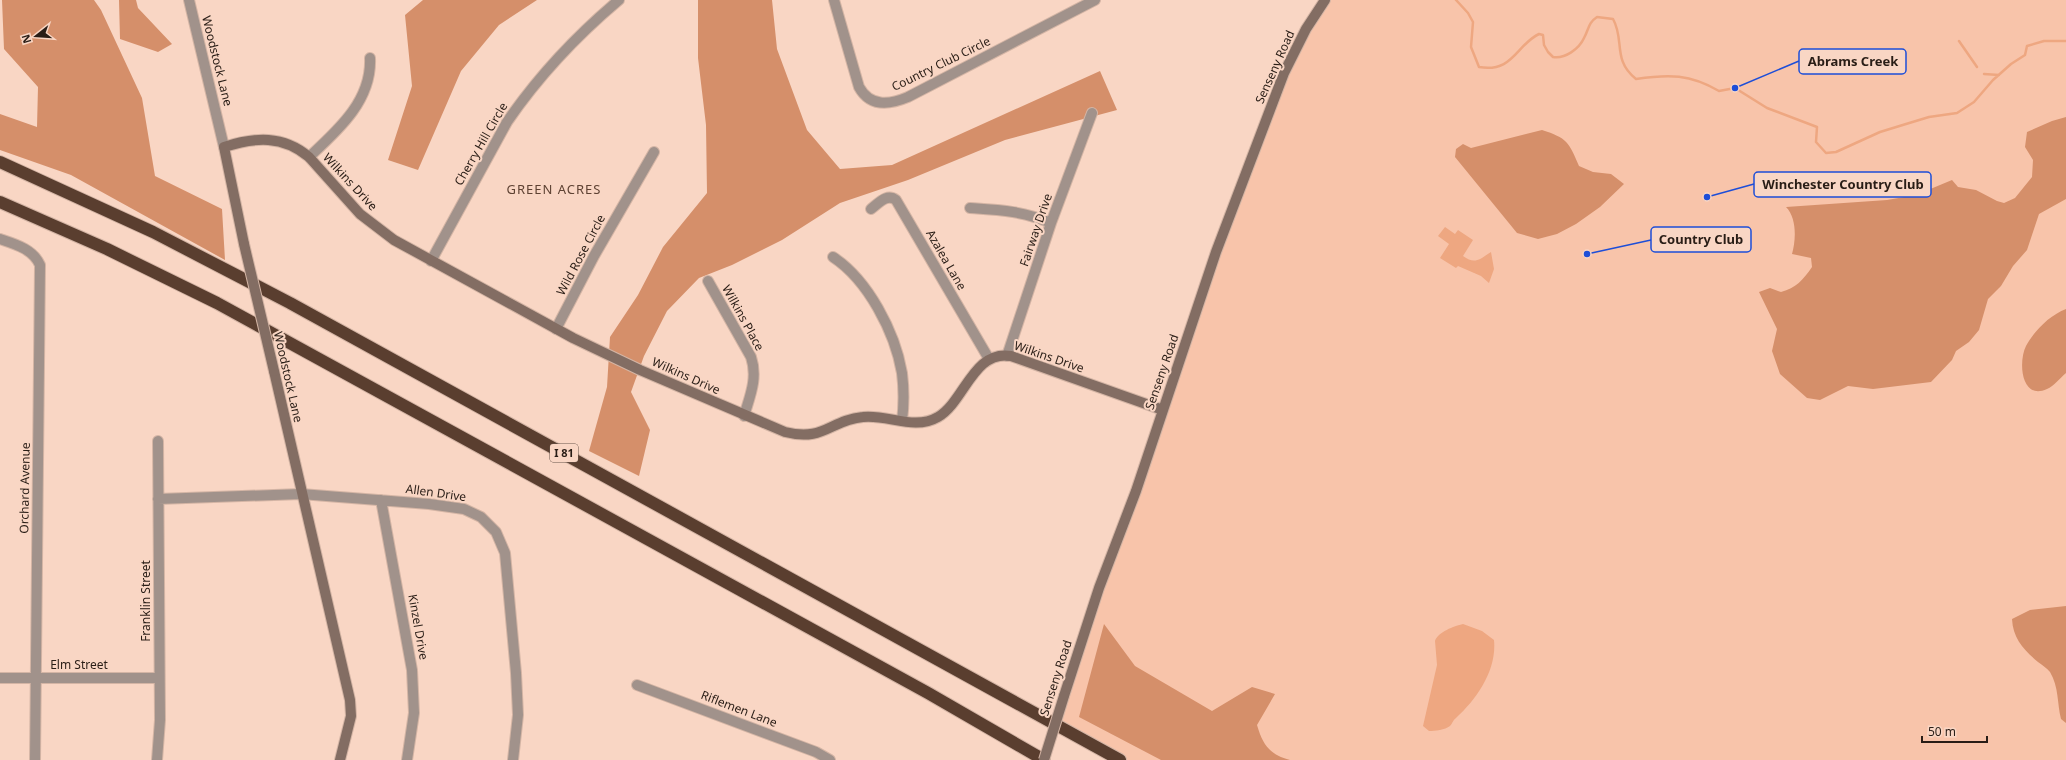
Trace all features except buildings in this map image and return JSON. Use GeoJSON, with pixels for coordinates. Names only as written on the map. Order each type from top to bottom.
{"type":"FeatureCollection","features":[{"type":"Feature","properties":{"kind":"highway","name":"I 81"},"geometry":{"type":"LineString","coordinates":[[0,162],[153,232],[290,303],[1120,760]]}},
{"type":"Feature","properties":{"kind":"highway"},"geometry":{"type":"LineString","coordinates":[[0,202],[107,250],[217,303],[928,693],[1044,760]]}},
{"type":"Feature","properties":{"kind":"street","name":"Woodstock Lane"},"geometry":{"type":"LineString","coordinates":[[189,0],[350,700],[351,716],[340,760]]}},
{"type":"Feature","properties":{"kind":"street","name":"Cherry Hill Circle"},"geometry":{"type":"LineString","coordinates":[[431,261],[507,122],[518,106],[540,76],[570,44],[619,0]]}},
{"type":"Feature","properties":{"kind":"street","name":"Country Club Circle"},"geometry":{"type":"LineString","coordinates":[[834,0],[859,87],[862,92],[872,101],[887,104],[908,97],[1096,0]]}},
{"type":"Feature","properties":{"kind":"street","name":"Senseny Road"},"geometry":{"type":"LineString","coordinates":[[1044,760],[1099,588],[1136,491],[1216,252],[1284,73],[1306,29],[1325,0]]}},
{"type":"Feature","properties":{"kind":"street"},"geometry":{"type":"LineString","coordinates":[[309,157],[340,128],[356,108],[369,76],[370,58]]}},
{"type":"Feature","properties":{"kind":"street","name":"Fairway Drive"},"geometry":{"type":"LineString","coordinates":[[1007,356],[1051,223],[1092,113]]}},
{"type":"Feature","properties":{"kind":"street","name":"Wilkins Drive"},"geometry":{"type":"LineString","coordinates":[[224,147],[254,140],[280,141],[300,150],[309,157],[360,214],[394,240],[556,329],[640,370],[744,416],[785,432],[805,436],[823,432],[848,420],[864,416],[920,423],[928,421],[943,413],[978,368],[989,359],[1007,356],[1163,410]]}},
{"type":"Feature","properties":{"kind":"street","name":"Wild Rose Circle"},"geometry":{"type":"LineString","coordinates":[[556,329],[606,235],[654,152]]}},
{"type":"Feature","properties":{"kind":"street","name":"Azalea Lane"},"geometry":{"type":"LineString","coordinates":[[871,208],[885,198],[890,197],[896,200],[989,359]]}},
{"type":"Feature","properties":{"kind":"street"},"geometry":{"type":"LineString","coordinates":[[970,208],[1005,210],[1030,214],[1051,223]]}},
{"type":"Feature","properties":{"kind":"street","name":"Orchard Avenue"},"geometry":{"type":"LineString","coordinates":[[0,239],[28,251],[34,255],[40,265],[35,760]]}},
{"type":"Feature","properties":{"kind":"street"},"geometry":{"type":"LineString","coordinates":[[833,257],[848,269],[867,291],[894,341],[902,373],[904,392],[902,421]]}},
{"type":"Feature","properties":{"kind":"street","name":"Wilkins Place"},"geometry":{"type":"LineString","coordinates":[[708,281],[751,357],[754,365],[754,384],[744,416]]}},
{"type":"Feature","properties":{"kind":"street","name":"Franklin Street"},"geometry":{"type":"LineString","coordinates":[[158,441],[160,720],[158,760]]}},
{"type":"Feature","properties":{"kind":"street","name":"Allen Drive"},"geometry":{"type":"LineString","coordinates":[[158,499],[302,494],[428,504],[468,510],[482,517],[490,524],[501,541],[505,553],[516,673],[518,715],[513,760]]}},
{"type":"Feature","properties":{"kind":"street","name":"Kinzel Drive"},"geometry":{"type":"LineString","coordinates":[[381,500],[412,670],[414,713],[408,760]]}},
{"type":"Feature","properties":{"kind":"street","name":"Elm Street"},"geometry":{"type":"LineString","coordinates":[[0,678],[159,678]]}},
{"type":"Feature","properties":{"kind":"street","name":"Riflemen Lane"},"geometry":{"type":"LineString","coordinates":[[638,685],[816,752],[830,760]]}},
{"type":"Feature","properties":{"kind":"shaded area"},"geometry":{"type":"Polygon","coordinates":[[[2,0],[94,0],[101,10],[142,98],[155,176],[222,209],[225,260],[71,175],[0,150],[0,114],[37,127],[38,87],[4,49],[2,0]]]}},
{"type":"Feature","properties":{"kind":"shaded area"},"geometry":{"type":"Polygon","coordinates":[[[119,0],[136,0],[138,8],[172,44],[158,52],[120,39],[119,0]]]}},
{"type":"Feature","properties":{"kind":"shaded area"},"geometry":{"type":"Polygon","coordinates":[[[423,0],[537,0],[499,25],[461,71],[418,170],[388,160],[412,86],[405,15],[423,0]]]}},
{"type":"Feature","properties":{"kind":"shaded area"},"geometry":{"type":"Polygon","coordinates":[[[698,0],[772,0],[777,49],[807,130],[840,169],[892,165],[1100,71],[1117,110],[1005,140],[908,180],[840,203],[782,240],[732,265],[699,278],[667,311],[644,356],[631,392],[650,430],[639,476],[589,451],[607,387],[610,337],[638,295],[663,247],[707,193],[706,125],[698,58],[698,0]]]}},
{"type":"Feature","properties":{"kind":"shaded area"},"geometry":{"type":"Polygon","coordinates":[[[1325,0],[2066,0],[2066,760],[1126,760],[1056,724],[1205,284],[1296,47],[1325,0]]]}},
{"type":"Feature","properties":{"kind":"shaded area"},"geometry":{"type":"Polygon","coordinates":[[[2066,117],[2066,199],[2039,214],[2027,250],[2013,266],[2001,286],[1988,299],[1979,330],[1969,342],[1956,351],[1952,360],[1931,382],[1873,389],[1848,386],[1820,400],[1807,398],[1780,374],[1772,351],[1777,329],[1759,292],[1770,288],[1781,292],[1791,288],[1802,280],[1812,267],[1811,258],[1792,254],[1795,229],[1790,212],[1786,207],[1887,200],[1916,195],[1952,180],[1958,187],[1976,190],[2004,203],[2015,198],[2032,177],[2033,160],[2025,147],[2027,132],[2052,121],[2066,117]]]}},
{"type":"Feature","properties":{"kind":"shaded area"},"geometry":{"type":"Polygon","coordinates":[[[1542,130],[1557,136],[1566,142],[1573,151],[1579,166],[1593,172],[1611,174],[1624,184],[1600,207],[1576,224],[1557,234],[1538,239],[1517,233],[1455,157],[1456,149],[1463,144],[1471,148],[1542,130]]]}},
{"type":"Feature","properties":{"kind":"shaded area"},"geometry":{"type":"Polygon","coordinates":[[[1445,227],[1455,234],[1458,230],[1473,240],[1463,256],[1467,259],[1474,261],[1491,252],[1494,269],[1489,283],[1481,276],[1458,266],[1456,268],[1440,258],[1449,244],[1438,236],[1445,227]]]}},
{"type":"Feature","properties":{"kind":"shaded area"},"geometry":{"type":"Polygon","coordinates":[[[2066,309],[2066,373],[2050,388],[2038,391],[2032,390],[2027,385],[2022,370],[2022,361],[2026,346],[2033,335],[2048,319],[2066,309]]]}},
{"type":"Feature","properties":{"kind":"shaded area"},"geometry":{"type":"Polygon","coordinates":[[[2066,606],[2066,723],[2061,719],[2055,683],[2050,672],[2020,644],[2012,619],[2030,610],[2066,606]]]}},
{"type":"Feature","properties":{"kind":"shaded area"},"geometry":{"type":"Polygon","coordinates":[[[1104,624],[1135,666],[1212,711],[1252,687],[1275,694],[1257,725],[1268,748],[1277,755],[1290,760],[1161,760],[1079,717],[1104,624]]]}},
{"type":"Feature","properties":{"kind":"shaded area"},"geometry":{"type":"Polygon","coordinates":[[[1463,624],[1482,631],[1494,640],[1494,651],[1489,673],[1478,693],[1450,726],[1443,729],[1429,731],[1423,726],[1437,665],[1435,641],[1443,632],[1463,624]]]}},
{"type":"Feature","properties":{"kind":"waterway"},"geometry":{"type":"LineString","coordinates":[[1456,0],[1468,13],[1473,22],[1471,47],[1479,67],[1490,68],[1507,62],[1531,39],[1539,34],[1543,35],[1544,45],[1553,57],[1567,55],[1579,46],[1594,19],[1597,17],[1613,19],[1624,65],[1636,79],[1669,76],[1689,78],[1719,91],[1735,88],[1767,108],[1817,127],[1816,142],[1826,153],[1836,152],[1880,132],[1906,124],[1929,117],[1957,113],[1974,102],[1993,80],[2011,64],[2025,55],[2027,46],[2044,41],[2066,41]]}},
{"type":"Feature","properties":{"kind":"waterway"},"geometry":{"type":"LineString","coordinates":[[1959,41],[1977,67]]}},
{"type":"Feature","properties":{"kind":"waterway"},"geometry":{"type":"LineString","coordinates":[[1984,74],[1999,75]]}},
{"type":"Feature","properties":{"kind":"place","name":"Abrams Creek"},"geometry":{"type":"Point","coordinates":[1735,88]}},
{"type":"Feature","properties":{"kind":"place","name":"Winchester Country Club"},"geometry":{"type":"Point","coordinates":[1707,197]}},
{"type":"Feature","properties":{"kind":"place","name":"Country Club"},"geometry":{"type":"Point","coordinates":[1587,254]}},
{"type":"Feature","properties":{"kind":"district","name":"GREEN ACRES"},"geometry":{"type":"Point","coordinates":[554,189]}}]}
